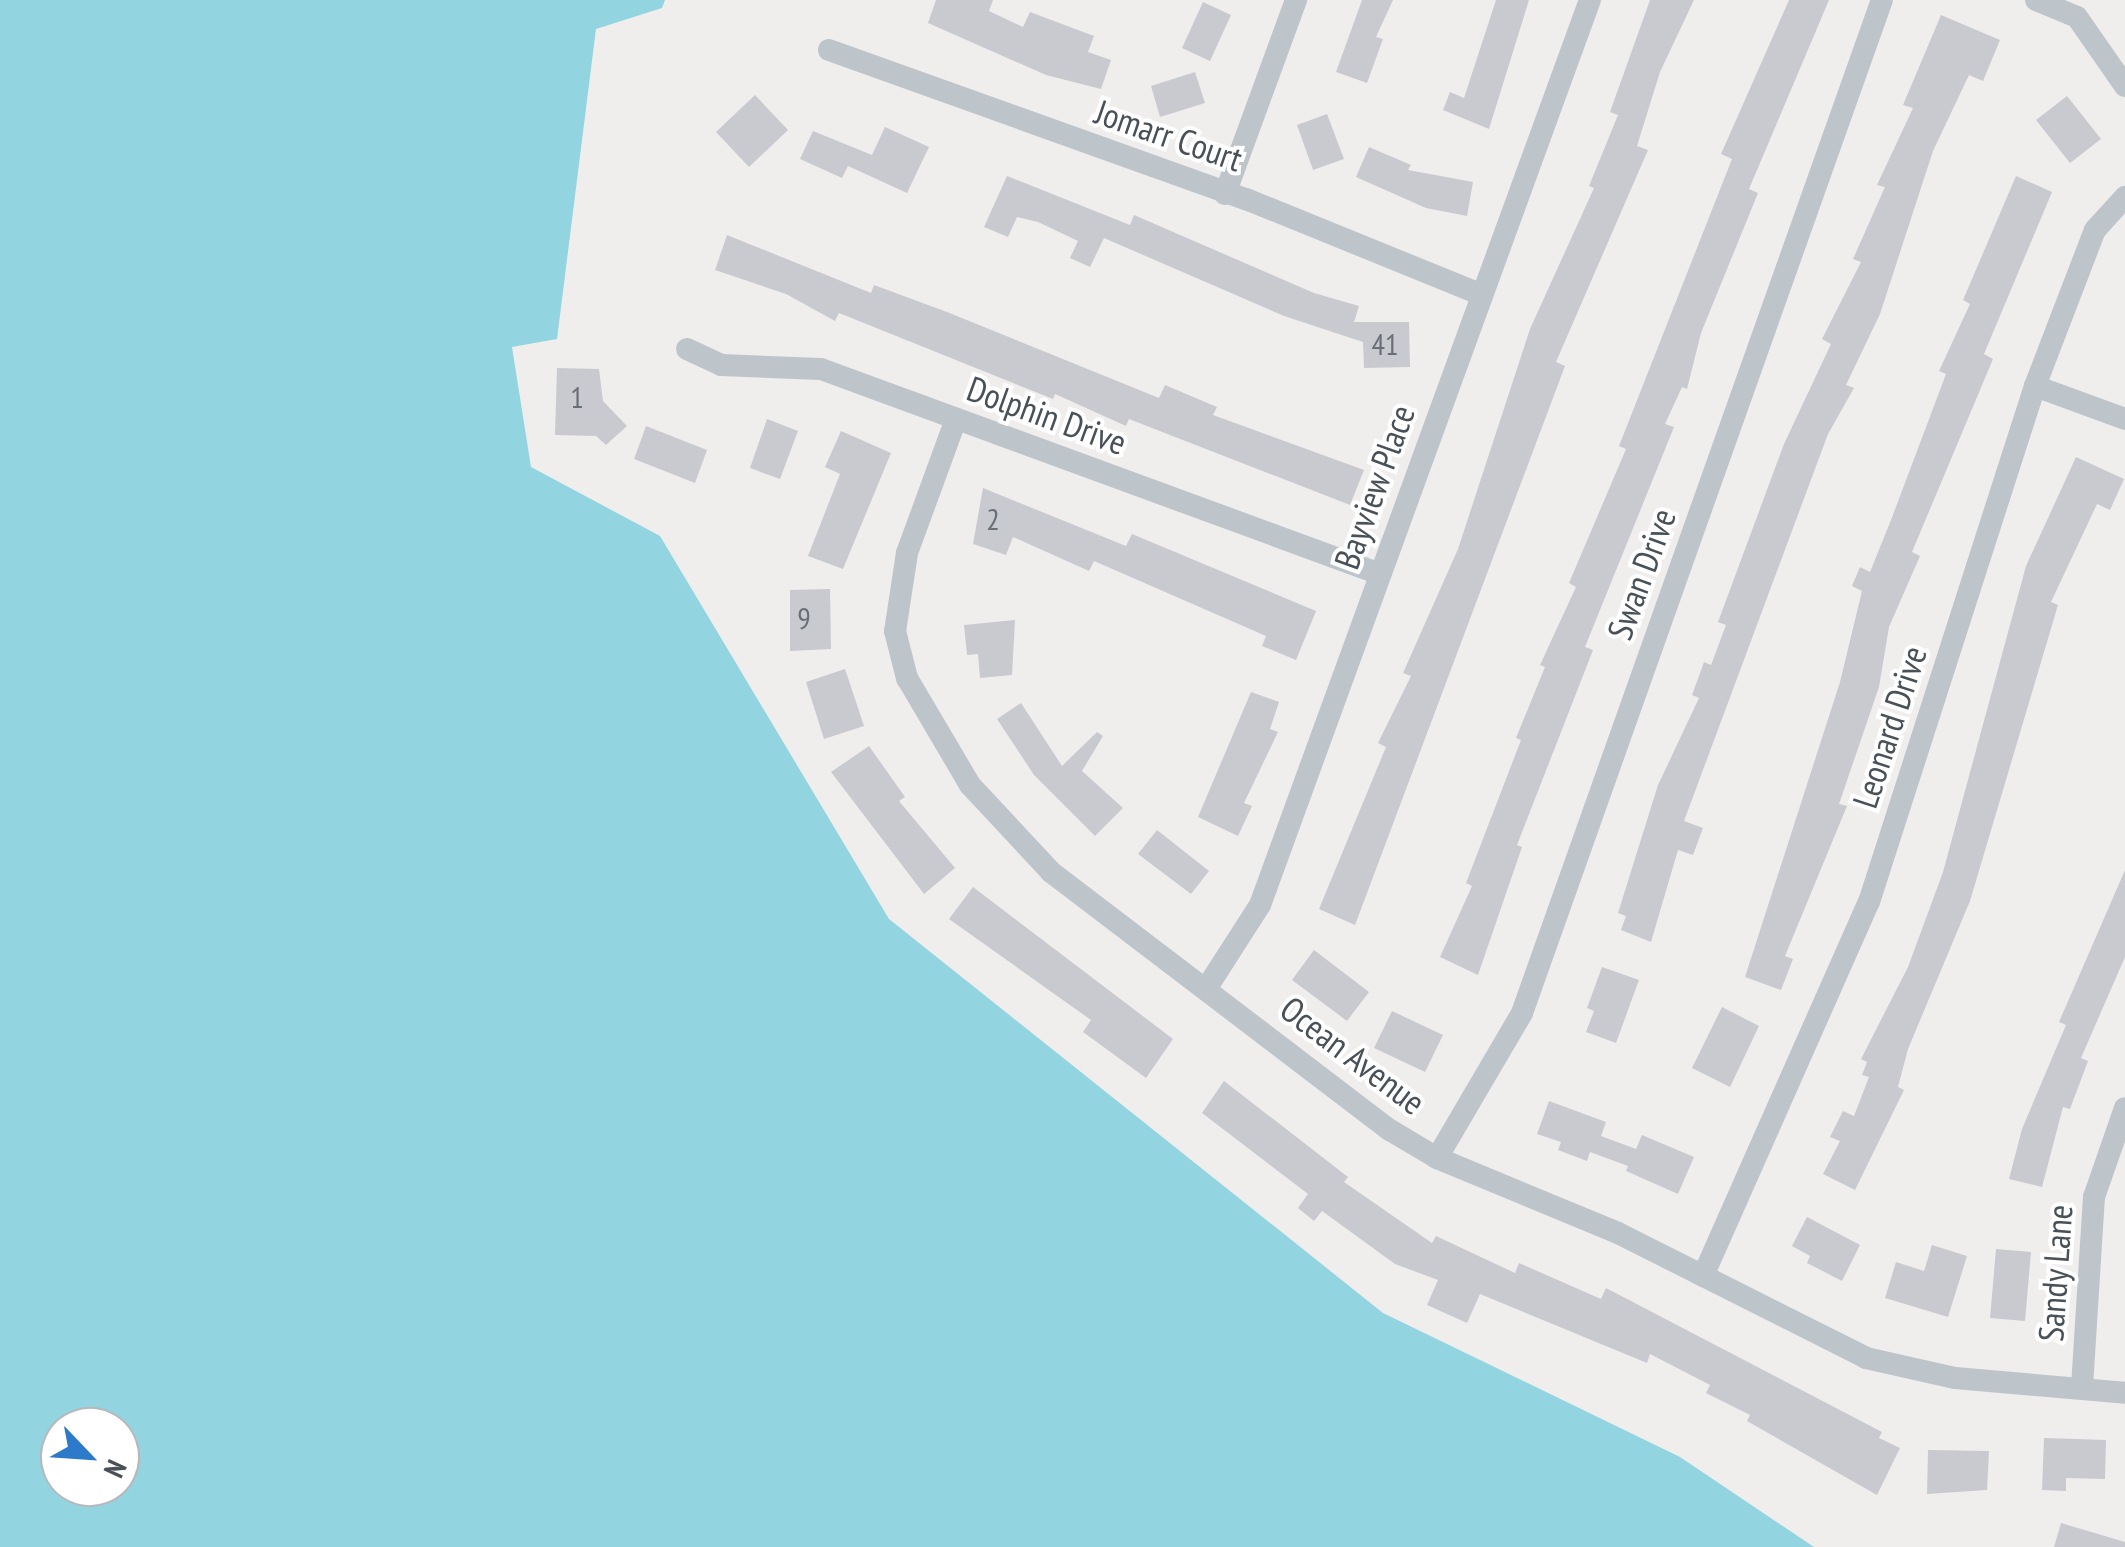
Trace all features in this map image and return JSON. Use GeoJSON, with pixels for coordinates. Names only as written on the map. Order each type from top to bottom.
{"type":"FeatureCollection","features":[{"type":"Feature","properties":{"kind":"street"},"geometry":{"type":"LineString","coordinates":[[1226,194],[1296,0]]}},
{"type":"Feature","properties":{"kind":"street","name":"Bayview Place"},"geometry":{"type":"LineString","coordinates":[[1206,989],[1260,905],[1590,0]]}},
{"type":"Feature","properties":{"kind":"street","name":"Swan Drive"},"geometry":{"type":"LineString","coordinates":[[1437,1158],[1522,1014],[1882,0]]}},
{"type":"Feature","properties":{"kind":"street"},"geometry":{"type":"LineString","coordinates":[[2036,0],[2076,17],[2125,86]]}},
{"type":"Feature","properties":{"kind":"street","name":"Jomarr Court"},"geometry":{"type":"LineString","coordinates":[[829,50],[1226,194],[1482,295]]}},
{"type":"Feature","properties":{"kind":"street","name":"Leonard Drive"},"geometry":{"type":"LineString","coordinates":[[1703,1276],[1869,902],[2036,386],[2095,230],[2125,197]]}},
{"type":"Feature","properties":{"kind":"street","name":"Dolphin Drive"},"geometry":{"type":"LineString","coordinates":[[686,349],[721,365],[821,370],[1380,574]]}},
{"type":"Feature","properties":{"kind":"street"},"geometry":{"type":"LineString","coordinates":[[2036,386],[2125,420]]}},
{"type":"Feature","properties":{"kind":"street","name":"Ocean Avenue"},"geometry":{"type":"LineString","coordinates":[[956,420],[896,596],[895,631],[906,678],[970,785],[1014,838],[1206,989],[1437,1158],[1703,1276],[1866,1358],[1909,1371],[2125,1393]]}},
{"type":"Feature","properties":{"kind":"street","name":"Sandy Lane"},"geometry":{"type":"LineString","coordinates":[[2082,1387],[2094,1197],[2125,1108]]}},
{"type":"Feature","properties":{"kind":"water"},"geometry":{"type":"Polygon","coordinates":[[[0,0],[665,0],[662,8],[596,29],[557,339],[512,347],[531,467],[660,536],[889,919],[1383,1313],[1680,1457],[1814,1547],[0,1547],[0,0]]]}},
{"type":"Feature","properties":{"kind":"building"},"geometry":{"type":"Polygon","coordinates":[[[936,0],[993,0],[989,11],[1023,27],[1030,12],[1094,36],[1088,52],[1111,60],[1101,89],[1046,75],[928,23],[936,0]]]}},
{"type":"Feature","properties":{"kind":"building"},"geometry":{"type":"Polygon","coordinates":[[[1362,0],[1393,0],[1376,37],[1383,39],[1367,83],[1336,72],[1362,0]]]}},
{"type":"Feature","properties":{"kind":"building"},"geometry":{"type":"Polygon","coordinates":[[[1496,0],[1529,0],[1489,129],[1443,110],[1450,92],[1464,98],[1496,0]]]}},
{"type":"Feature","properties":{"kind":"building"},"geometry":{"type":"Polygon","coordinates":[[[1650,0],[1694,0],[1660,72],[1637,146],[1648,150],[1556,362],[1565,366],[1355,925],[1319,909],[1386,747],[1378,743],[1411,676],[1403,673],[1458,549],[1530,329],[1594,188],[1589,186],[1618,115],[1610,112],[1650,0]]]}},
{"type":"Feature","properties":{"kind":"building"},"geometry":{"type":"Polygon","coordinates":[[[1789,0],[1829,0],[1749,189],[1758,193],[1701,333],[1687,389],[1682,387],[1665,424],[1674,427],[1585,647],[1593,650],[1517,845],[1522,847],[1478,975],[1440,957],[1472,886],[1466,883],[1521,740],[1516,738],[1545,667],[1540,665],[1576,587],[1569,583],[1626,449],[1619,446],[1732,159],[1721,154],[1789,0]]]}},
{"type":"Feature","properties":{"kind":"building"},"geometry":{"type":"Polygon","coordinates":[[[1203,2],[1231,15],[1210,61],[1182,48],[1203,2]]]}},
{"type":"Feature","properties":{"kind":"building"},"geometry":{"type":"Polygon","coordinates":[[[1941,15],[2000,40],[1983,81],[1969,75],[1933,151],[1880,314],[1846,385],[1854,388],[1828,434],[1684,821],[1703,828],[1693,855],[1678,850],[1651,942],[1621,930],[1626,916],[1618,913],[1658,785],[1699,698],[1692,695],[1704,662],[1711,665],[1726,625],[1718,622],[1784,444],[1831,344],[1822,339],[1861,262],[1853,259],[1885,187],[1877,185],[1913,108],[1903,105],[1941,15]]]}},
{"type":"Feature","properties":{"kind":"building"},"geometry":{"type":"Polygon","coordinates":[[[1195,72],[1205,103],[1160,117],[1151,86],[1195,72]]]}},
{"type":"Feature","properties":{"kind":"building"},"geometry":{"type":"Polygon","coordinates":[[[755,95],[788,130],[749,167],[716,132],[755,95]]]}},
{"type":"Feature","properties":{"kind":"building"},"geometry":{"type":"Polygon","coordinates":[[[2067,96],[2101,139],[2070,163],[2036,120],[2067,96]]]}},
{"type":"Feature","properties":{"kind":"building"},"geometry":{"type":"Polygon","coordinates":[[[1327,114],[1344,159],[1313,170],[1297,125],[1327,114]]]}},
{"type":"Feature","properties":{"kind":"building"},"geometry":{"type":"Polygon","coordinates":[[[885,127],[929,147],[907,193],[848,166],[842,178],[800,159],[813,131],[872,155],[885,127]]]}},
{"type":"Feature","properties":{"kind":"building"},"geometry":{"type":"Polygon","coordinates":[[[1369,147],[1411,165],[1408,170],[1473,182],[1467,216],[1426,208],[1356,177],[1369,147]]]}},
{"type":"Feature","properties":{"kind":"building"},"geometry":{"type":"Polygon","coordinates":[[[1007,176],[1130,225],[1134,215],[1314,293],[1359,306],[1354,322],[1409,322],[1410,367],[1364,368],[1363,342],[1284,316],[1104,238],[1090,267],[1070,258],[1078,241],[1038,222],[1017,217],[1008,237],[984,227],[1007,176]]]}},
{"type":"Feature","properties":{"kind":"building"},"geometry":{"type":"Polygon","coordinates":[[[2016,176],[2052,192],[1984,354],[1993,359],[1912,552],[1920,556],[1889,627],[1879,687],[1839,804],[1847,806],[1785,956],[1793,959],[1781,990],[1745,977],[1840,682],[1862,591],[1852,586],[1860,567],[1870,572],[1891,520],[1946,374],[1939,371],[1970,304],[1963,300],[2016,176]]]}},
{"type":"Feature","properties":{"kind":"building"},"geometry":{"type":"Polygon","coordinates":[[[727,235],[871,293],[874,285],[947,312],[1159,398],[1165,385],[1217,407],[1213,415],[1364,470],[1350,505],[1129,419],[1126,426],[1055,394],[1053,399],[839,313],[835,321],[786,294],[715,270],[727,235]]]}},
{"type":"Feature","properties":{"kind":"building"},"geometry":{"type":"Polygon","coordinates":[[[557,368],[599,369],[603,401],[627,426],[606,445],[596,436],[555,435],[557,368]]]}},
{"type":"Feature","properties":{"kind":"building"},"geometry":{"type":"Polygon","coordinates":[[[767,419],[798,431],[780,479],[750,468],[767,419]]]}},
{"type":"Feature","properties":{"kind":"building"},"geometry":{"type":"Polygon","coordinates":[[[646,426],[707,450],[695,483],[634,459],[646,426]]]}},
{"type":"Feature","properties":{"kind":"building"},"geometry":{"type":"Polygon","coordinates":[[[841,431],[891,453],[843,569],[808,556],[840,474],[825,467],[841,431]]]}},
{"type":"Feature","properties":{"kind":"building"},"geometry":{"type":"Polygon","coordinates":[[[2076,457],[2124,479],[2110,510],[2097,504],[2051,602],[2058,605],[1970,901],[1908,1049],[1898,1087],[1904,1090],[1855,1190],[1823,1174],[1840,1141],[1830,1137],[1843,1111],[1854,1116],[1869,1077],[1862,1075],[1867,1062],[1861,1059],[1908,967],[1943,872],[2026,566],[2076,457]]]}},
{"type":"Feature","properties":{"kind":"building"},"geometry":{"type":"Polygon","coordinates":[[[983,488],[1126,546],[1132,534],[1316,611],[1296,660],[1262,646],[1266,636],[1094,561],[1089,571],[1013,537],[1006,555],[973,544],[983,488]]]}},
{"type":"Feature","properties":{"kind":"building"},"geometry":{"type":"Polygon","coordinates":[[[830,589],[831,649],[790,651],[790,590],[830,589]]]}},
{"type":"Feature","properties":{"kind":"building"},"geometry":{"type":"Polygon","coordinates":[[[1015,620],[1012,675],[980,678],[978,654],[967,655],[964,625],[1015,620]]]}},
{"type":"Feature","properties":{"kind":"building"},"geometry":{"type":"Polygon","coordinates":[[[845,669],[864,726],[824,739],[806,682],[845,669]]]}},
{"type":"Feature","properties":{"kind":"building"},"geometry":{"type":"Polygon","coordinates":[[[1251,692],[1279,702],[1270,729],[1278,732],[1244,803],[1252,806],[1238,836],[1198,817],[1251,692]]]}},
{"type":"Feature","properties":{"kind":"building"},"geometry":{"type":"Polygon","coordinates":[[[1021,703],[1062,766],[1097,732],[1103,736],[1082,771],[1123,808],[1095,836],[1034,775],[997,719],[1021,703]]]}},
{"type":"Feature","properties":{"kind":"building"},"geometry":{"type":"Polygon","coordinates":[[[869,746],[905,797],[899,801],[955,868],[924,894],[831,772],[869,746]]]}},
{"type":"Feature","properties":{"kind":"building"},"geometry":{"type":"Polygon","coordinates":[[[1157,830],[1209,871],[1191,894],[1138,854],[1157,830]]]}},
{"type":"Feature","properties":{"kind":"building"},"geometry":{"type":"Polygon","coordinates":[[[2125,870],[2125,957],[2081,1058],[2088,1061],[2070,1109],[2063,1107],[2042,1187],[2009,1179],[2022,1129],[2066,1025],[2059,1022],[2125,870]]]}},
{"type":"Feature","properties":{"kind":"building"},"geometry":{"type":"Polygon","coordinates":[[[973,887],[1173,1039],[1146,1078],[1083,1032],[1091,1020],[949,919],[973,887]]]}},
{"type":"Feature","properties":{"kind":"building"},"geometry":{"type":"Polygon","coordinates":[[[1314,950],[1369,992],[1347,1021],[1292,980],[1314,950]]]}},
{"type":"Feature","properties":{"kind":"building"},"geometry":{"type":"Polygon","coordinates":[[[1602,967],[1639,980],[1616,1043],[1586,1032],[1594,1011],[1587,1008],[1602,967]]]}},
{"type":"Feature","properties":{"kind":"building"},"geometry":{"type":"Polygon","coordinates":[[[1722,1007],[1759,1026],[1730,1087],[1692,1068],[1722,1007]]]}},
{"type":"Feature","properties":{"kind":"building"},"geometry":{"type":"Polygon","coordinates":[[[1392,1011],[1443,1035],[1425,1072],[1374,1048],[1392,1011]]]}},
{"type":"Feature","properties":{"kind":"building"},"geometry":{"type":"Polygon","coordinates":[[[1224,1081],[1348,1177],[1344,1182],[1432,1243],[1436,1236],[1515,1273],[1519,1263],[1601,1299],[1606,1288],[1882,1432],[1879,1438],[1900,1448],[1877,1495],[1747,1421],[1750,1415],[1706,1393],[1710,1385],[1650,1354],[1647,1363],[1480,1294],[1467,1323],[1427,1305],[1438,1280],[1395,1264],[1322,1211],[1314,1221],[1298,1208],[1308,1194],[1202,1113],[1224,1081]]]}},
{"type":"Feature","properties":{"kind":"building"},"geometry":{"type":"Polygon","coordinates":[[[1549,1101],[1606,1122],[1601,1136],[1636,1149],[1642,1135],[1694,1157],[1678,1194],[1626,1171],[1628,1166],[1590,1152],[1587,1161],[1558,1150],[1561,1142],[1537,1134],[1549,1101]]]}},
{"type":"Feature","properties":{"kind":"building"},"geometry":{"type":"Polygon","coordinates":[[[1807,1217],[1860,1245],[1842,1281],[1807,1263],[1810,1256],[1792,1246],[1807,1217]]]}},
{"type":"Feature","properties":{"kind":"building"},"geometry":{"type":"Polygon","coordinates":[[[1932,1245],[1967,1256],[1948,1317],[1885,1298],[1896,1262],[1924,1271],[1932,1245]]]}},
{"type":"Feature","properties":{"kind":"building"},"geometry":{"type":"Polygon","coordinates":[[[1996,1249],[2031,1252],[2025,1321],[1990,1318],[1996,1249]]]}},
{"type":"Feature","properties":{"kind":"building"},"geometry":{"type":"Polygon","coordinates":[[[2044,1438],[2106,1440],[2105,1479],[2066,1478],[2066,1491],[2042,1490],[2044,1438]]]}},
{"type":"Feature","properties":{"kind":"building"},"geometry":{"type":"Polygon","coordinates":[[[1928,1450],[1989,1451],[1987,1490],[1927,1494],[1928,1450]]]}},
{"type":"Feature","properties":{"kind":"building"},"geometry":{"type":"Polygon","coordinates":[[[2061,1523],[2125,1542],[2125,1547],[2054,1547],[2061,1523]]]}}]}
